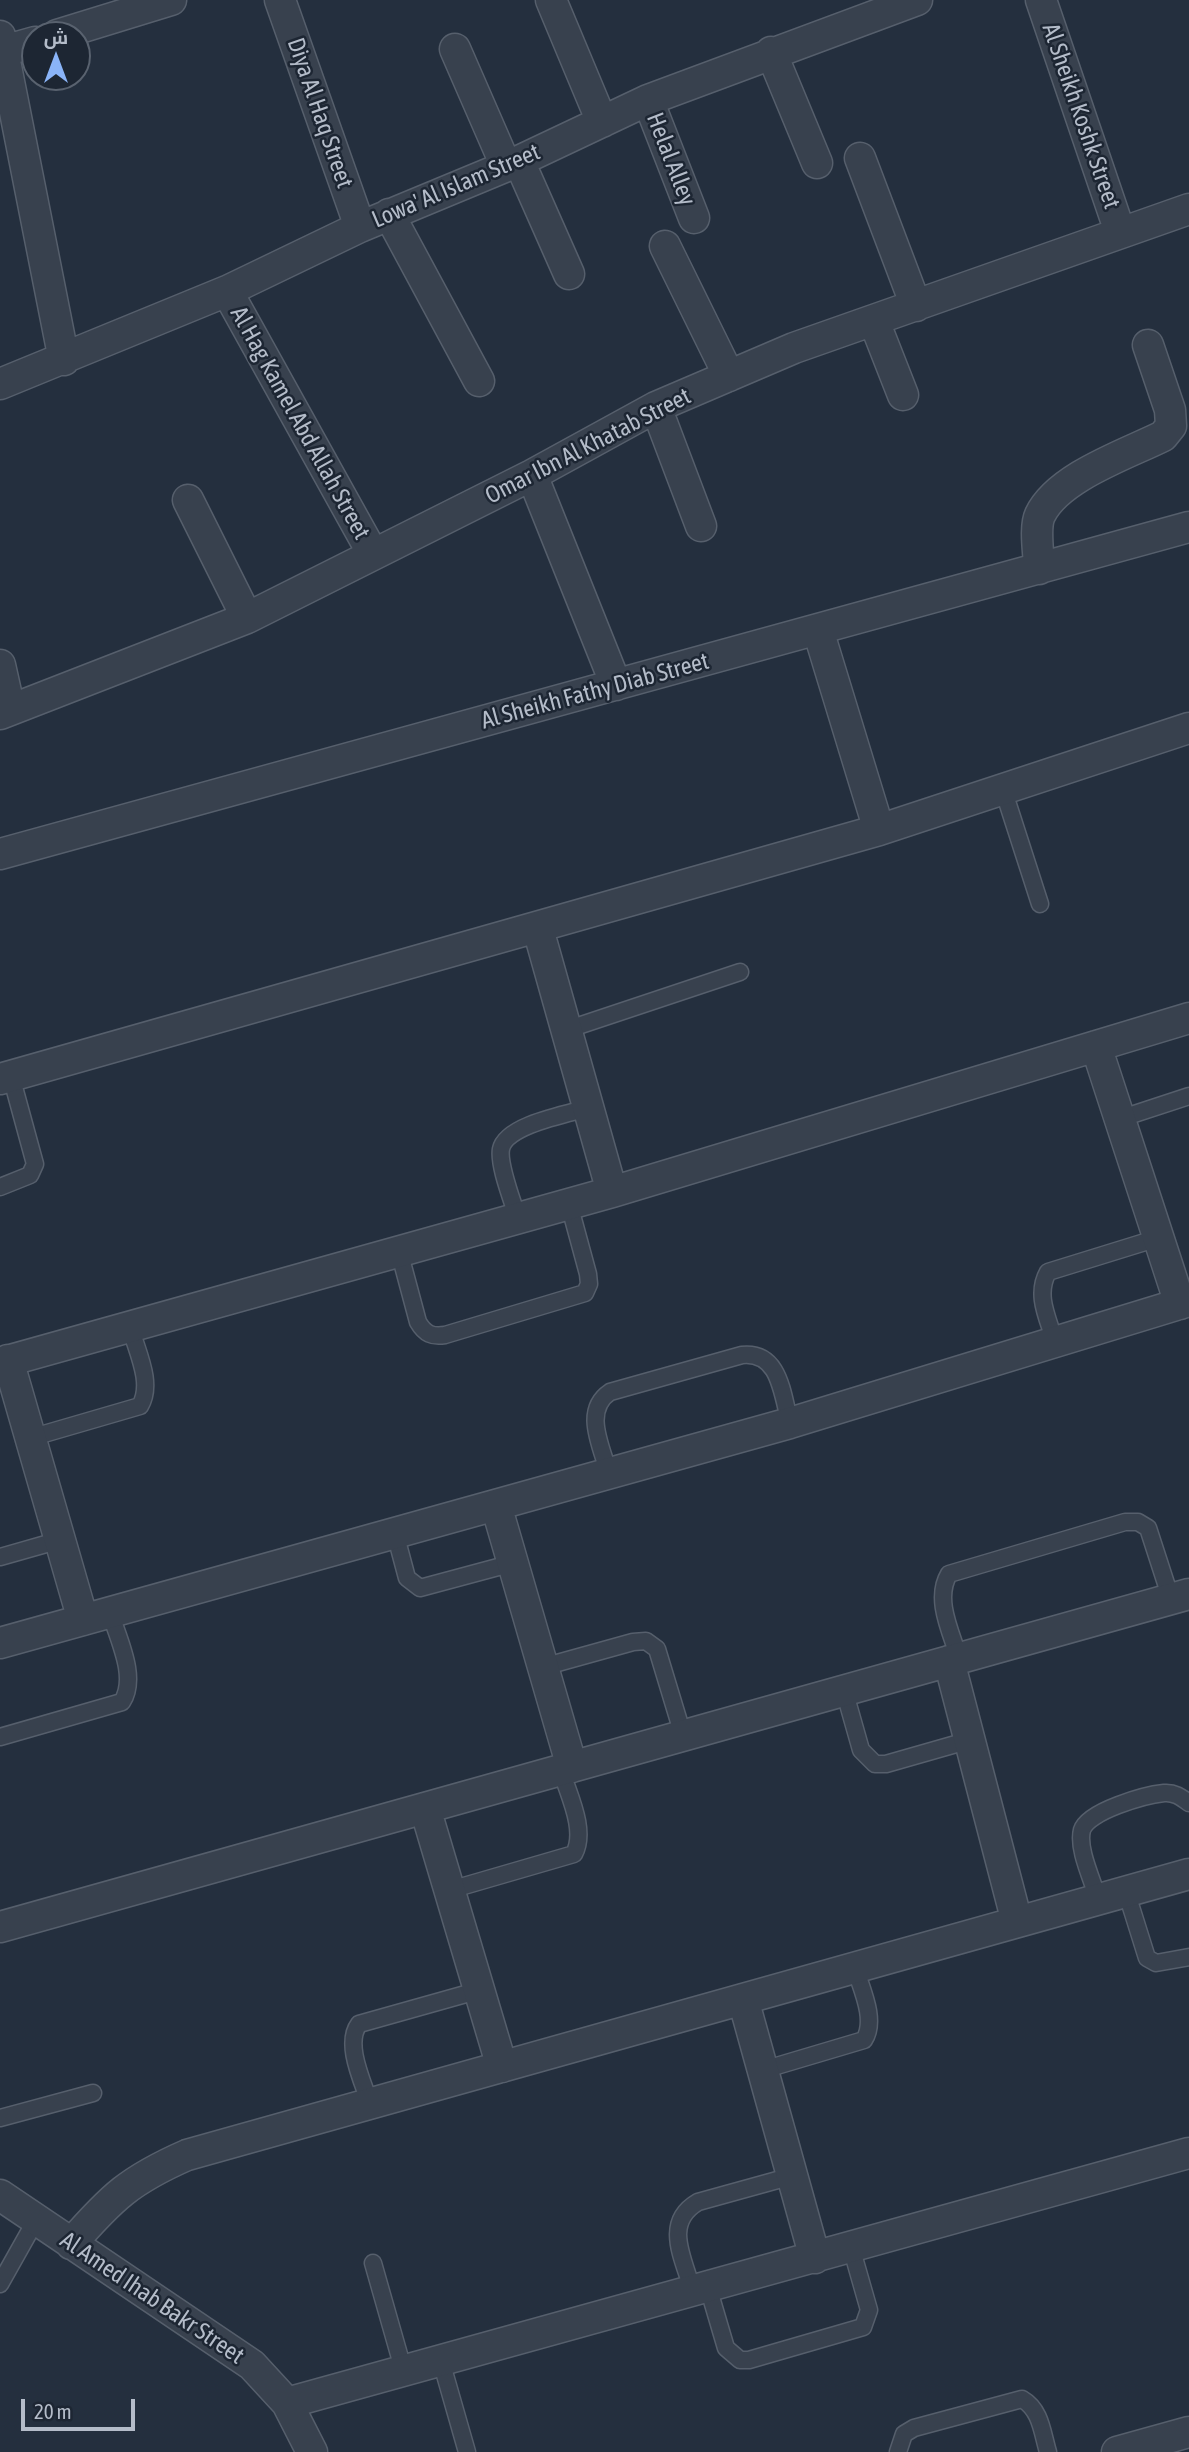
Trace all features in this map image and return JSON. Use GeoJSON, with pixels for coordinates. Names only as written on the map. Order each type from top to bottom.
{"type":"FeatureCollection","features":[{"type":"Feature","properties":{"kind":"street"},"geometry":{"type":"LineString","coordinates":[[91,25],[171,0]]}},
{"type":"Feature","properties":{"kind":"street","name":"Diya Al Haq Street"},"geometry":{"type":"LineString","coordinates":[[280,0],[360,227]]}},
{"type":"Feature","properties":{"kind":"street"},"geometry":{"type":"LineString","coordinates":[[551,0],[602,122]]}},
{"type":"Feature","properties":{"kind":"street","name":"Lowa' Al Islam Street"},"geometry":{"type":"LineString","coordinates":[[0,384],[227,291],[360,227],[512,164],[648,100],[771,52],[917,0]]}},
{"type":"Feature","properties":{"kind":"street","name":"Al Sheikh Koshk Street"},"geometry":{"type":"LineString","coordinates":[[1041,0],[1120,232]]}},
{"type":"Feature","properties":{"kind":"street"},"geometry":{"type":"LineString","coordinates":[[21,44],[1,46],[64,360]]}},
{"type":"Feature","properties":{"kind":"street"},"geometry":{"type":"LineString","coordinates":[[454,49],[569,274]]}},
{"type":"Feature","properties":{"kind":"street"},"geometry":{"type":"LineString","coordinates":[[771,52],[817,163]]}},
{"type":"Feature","properties":{"kind":"street","name":"Helal Alley"},"geometry":{"type":"LineString","coordinates":[[648,100],[694,218]]}},
{"type":"Feature","properties":{"kind":"street"},"geometry":{"type":"LineString","coordinates":[[860,158],[916,306]]}},
{"type":"Feature","properties":{"kind":"street","name":"Omar Ibn Al Khatab Street"},"geometry":{"type":"LineString","coordinates":[[5,712],[247,618],[532,475],[656,407],[794,348],[1189,209]]}},
{"type":"Feature","properties":{"kind":"street"},"geometry":{"type":"LineString","coordinates":[[389,214],[479,381]]}},
{"type":"Feature","properties":{"kind":"street"},"geometry":{"type":"LineString","coordinates":[[665,246],[729,376]]}},
{"type":"Feature","properties":{"kind":"street","name":"Al Hag Kamel Abd Allah Street"},"geometry":{"type":"LineString","coordinates":[[227,291],[373,554]]}},
{"type":"Feature","properties":{"kind":"street"},"geometry":{"type":"LineString","coordinates":[[874,321],[903,395]]}},
{"type":"Feature","properties":{"kind":"street"},"geometry":{"type":"LineString","coordinates":[[1039,569],[1039,516],[1054,496],[1079,477],[1163,436],[1171,426],[1170,410],[1148,345]]}},
{"type":"Feature","properties":{"kind":"street"},"geometry":{"type":"LineString","coordinates":[[656,407],[701,526]]}},
{"type":"Feature","properties":{"kind":"street"},"geometry":{"type":"LineString","coordinates":[[532,475],[616,685]]}},
{"type":"Feature","properties":{"kind":"street"},"geometry":{"type":"LineString","coordinates":[[188,500],[247,618]]}},
{"type":"Feature","properties":{"kind":"street","name":"Al Sheikh Fathy Diab Street"},"geometry":{"type":"LineString","coordinates":[[0,854],[1189,527]]}},
{"type":"Feature","properties":{"kind":"street"},"geometry":{"type":"LineString","coordinates":[[818,630],[879,830]]}},
{"type":"Feature","properties":{"kind":"street"},"geometry":{"type":"LineString","coordinates":[[0,665],[5,712]]}},
{"type":"Feature","properties":{"kind":"street"},"geometry":{"type":"LineString","coordinates":[[6,1077],[538,929],[879,830],[1189,728]]}},
{"type":"Feature","properties":{"kind":"street"},"geometry":{"type":"LineString","coordinates":[[538,929],[612,1192]]}},
{"type":"Feature","properties":{"kind":"street"},"geometry":{"type":"LineString","coordinates":[[97,1616],[60,1540],[4,1362],[612,1192],[1096,1046],[1187,1024]]}},
{"type":"Feature","properties":{"kind":"street"},"geometry":{"type":"LineString","coordinates":[[0,1643],[790,1423],[1184,1302],[1158,1237],[1096,1046]]}},
{"type":"Feature","properties":{"kind":"street"},"geometry":{"type":"LineString","coordinates":[[496,1505],[543,1667],[567,1768]]}},
{"type":"Feature","properties":{"kind":"street"},"geometry":{"type":"LineString","coordinates":[[0,1927],[1180,1597]]}},
{"type":"Feature","properties":{"kind":"street"},"geometry":{"type":"LineString","coordinates":[[954,1660],[970,1740],[1017,1922]]}},
{"type":"Feature","properties":{"kind":"street"},"geometry":{"type":"LineString","coordinates":[[425,1808],[502,2067]]}},
{"type":"Feature","properties":{"kind":"street"},"geometry":{"type":"LineString","coordinates":[[71,2244],[110,2199],[146,2172],[187,2155],[1189,1874]]}},
{"type":"Feature","properties":{"kind":"street"},"geometry":{"type":"LineString","coordinates":[[743,1999],[815,2258]]}},
{"type":"Feature","properties":{"kind":"street"},"geometry":{"type":"LineString","coordinates":[[287,2403],[1189,2153]]}},
{"type":"Feature","properties":{"kind":"street","name":"Al Amed Ihab Bakr Street"},"geometry":{"type":"LineString","coordinates":[[0,2194],[252,2365],[287,2403],[312,2452]]}},
{"type":"Feature","properties":{"kind":"street"},"geometry":{"type":"LineString","coordinates":[[1117,2452],[1189,2432]]}},
{"type":"Feature","properties":{"kind":"lane"},"geometry":{"type":"LineString","coordinates":[[1003,789],[1040,904]]}},
{"type":"Feature","properties":{"kind":"lane"},"geometry":{"type":"LineString","coordinates":[[566,1030],[740,972]]}},
{"type":"Feature","properties":{"kind":"lane"},"geometry":{"type":"LineString","coordinates":[[0,1188],[30,1174],[35,1164],[6,1077]]}},
{"type":"Feature","properties":{"kind":"lane"},"geometry":{"type":"LineString","coordinates":[[1119,1119],[1189,1096]]}},
{"type":"Feature","properties":{"kind":"lane"},"geometry":{"type":"LineString","coordinates":[[518,1219],[502,1163],[501,1149],[507,1137],[518,1129],[588,1108]]}},
{"type":"Feature","properties":{"kind":"lane"},"geometry":{"type":"LineString","coordinates":[[399,1251],[418,1322],[424,1331],[434,1336],[445,1335],[585,1293],[589,1283],[588,1274],[569,1204]]}},
{"type":"Feature","properties":{"kind":"lane"},"geometry":{"type":"LineString","coordinates":[[1055,1342],[1041,1299],[1041,1285],[1048,1272],[1158,1237]]}},
{"type":"Feature","properties":{"kind":"lane"},"geometry":{"type":"LineString","coordinates":[[30,1438],[140,1406],[146,1396],[146,1386],[130,1326]]}},
{"type":"Feature","properties":{"kind":"lane"},"geometry":{"type":"LineString","coordinates":[[609,1474],[594,1410],[600,1399],[623,1388],[755,1353],[768,1359],[775,1369],[790,1423]]}},
{"type":"Feature","properties":{"kind":"lane"},"geometry":{"type":"LineString","coordinates":[[954,1660],[942,1598],[942,1585],[949,1574],[1125,1522],[1138,1522],[1148,1528],[1180,1597]]}},
{"type":"Feature","properties":{"kind":"lane"},"geometry":{"type":"LineString","coordinates":[[395,1533],[407,1578],[420,1588],[513,1563]]}},
{"type":"Feature","properties":{"kind":"lane"},"geometry":{"type":"LineString","coordinates":[[0,1557],[60,1540]]}},
{"type":"Feature","properties":{"kind":"lane"},"geometry":{"type":"LineString","coordinates":[[0,1737],[122,1702],[129,1690],[128,1677],[97,1616]]}},
{"type":"Feature","properties":{"kind":"lane"},"geometry":{"type":"LineString","coordinates":[[543,1667],[633,1642],[646,1641],[657,1649],[683,1735]]}},
{"type":"Feature","properties":{"kind":"lane"},"geometry":{"type":"LineString","coordinates":[[844,1690],[861,1750],[876,1764],[886,1764],[970,1740]]}},
{"type":"Feature","properties":{"kind":"lane"},"geometry":{"type":"LineString","coordinates":[[450,1890],[574,1854],[580,1843],[567,1768]]}},
{"type":"Feature","properties":{"kind":"lane"},"geometry":{"type":"LineString","coordinates":[[1098,1899],[1083,1846],[1082,1832],[1088,1819],[1100,1811],[1165,1793],[1178,1795],[1189,1802]]}},
{"type":"Feature","properties":{"kind":"lane"},"geometry":{"type":"LineString","coordinates":[[1126,1891],[1147,1958],[1156,1963],[1189,1956]]}},
{"type":"Feature","properties":{"kind":"lane"},"geometry":{"type":"LineString","coordinates":[[763,2070],[864,2039],[870,2031],[870,2021],[855,1968]]}},
{"type":"Feature","properties":{"kind":"lane"},"geometry":{"type":"LineString","coordinates":[[370,2104],[353,2043],[353,2033],[359,2024],[480,1990]]}},
{"type":"Feature","properties":{"kind":"lane"},"geometry":{"type":"LineString","coordinates":[[0,2118],[93,2093]]}},
{"type":"Feature","properties":{"kind":"lane"},"geometry":{"type":"LineString","coordinates":[[792,2176],[698,2202],[685,2210],[677,2223],[678,2239],[726,2348],[740,2360],[749,2360],[863,2327],[869,2310],[851,2247]]}},
{"type":"Feature","properties":{"kind":"lane"},"geometry":{"type":"LineString","coordinates":[[0,2284],[36,2220]]}},
{"type":"Feature","properties":{"kind":"lane"},"geometry":{"type":"LineString","coordinates":[[373,2263],[404,2372]]}},
{"type":"Feature","properties":{"kind":"lane"},"geometry":{"type":"LineString","coordinates":[[441,2361],[467,2452]]}},
{"type":"Feature","properties":{"kind":"lane"},"geometry":{"type":"LineString","coordinates":[[898,2452],[904,2434],[914,2428],[1022,2399],[1032,2405],[1038,2416],[1048,2452]]}}]}
